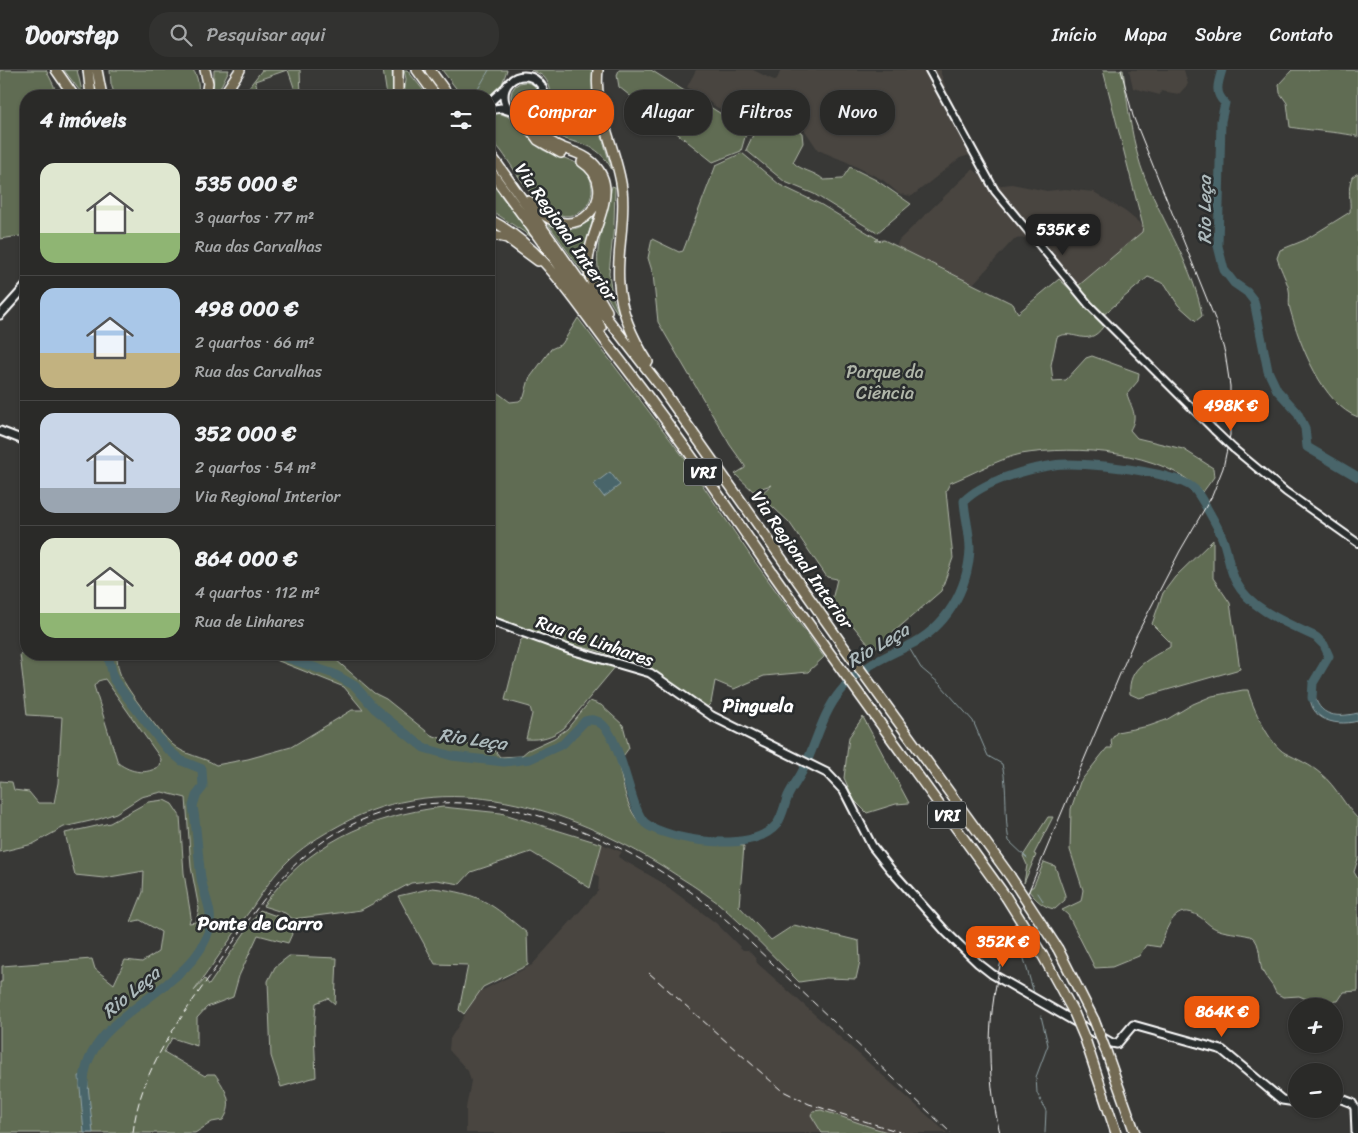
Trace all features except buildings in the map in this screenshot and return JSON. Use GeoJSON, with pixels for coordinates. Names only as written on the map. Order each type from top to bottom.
{"type":"FeatureCollection","features":[{"type":"Feature","properties":{"kind":"highway"},"geometry":{"type":"LineString","coordinates":[[56,70],[70,90]]}},
{"type":"Feature","properties":{"kind":"highway"},"geometry":{"type":"LineString","coordinates":[[88,70],[90,90]]}},
{"type":"Feature","properties":{"kind":"highway"},"geometry":{"type":"LineString","coordinates":[[92,70],[95,90]]}},
{"type":"Feature","properties":{"kind":"highway"},"geometry":{"type":"LineString","coordinates":[[97,70],[101,90]]}},
{"type":"Feature","properties":{"kind":"highway"},"geometry":{"type":"LineString","coordinates":[[205,70],[208,83],[207,90]]}},
{"type":"Feature","properties":{"kind":"highway"},"geometry":{"type":"LineString","coordinates":[[228,90],[240,70]]}},
{"type":"Feature","properties":{"kind":"highway"},"geometry":{"type":"LineString","coordinates":[[398,70],[398,90]]}},
{"type":"Feature","properties":{"kind":"highway"},"geometry":{"type":"LineString","coordinates":[[417,70],[432,90]]}},
{"type":"Feature","properties":{"kind":"highway"},"geometry":{"type":"LineString","coordinates":[[430,70],[445,90]]}},
{"type":"Feature","properties":{"kind":"highway"},"geometry":{"type":"LineString","coordinates":[[598,70],[597,84],[600,110],[622,189],[623,207],[619,284],[622,304],[633,338],[653,370],[660,386]]}},
{"type":"Feature","properties":{"kind":"highway"},"geometry":{"type":"LineString","coordinates":[[500,168],[535,209],[558,223],[566,224],[583,220],[589,215],[597,201],[598,184],[592,170],[578,159],[555,151],[538,140],[534,135]]}},
{"type":"Feature","properties":{"kind":"highway"},"geometry":{"type":"LineString","coordinates":[[544,135],[557,145],[589,158],[602,176],[605,192],[591,241],[588,267],[596,292],[619,334]]}},
{"type":"Feature","properties":{"kind":"highway","name":"Via Regional Interior"},"geometry":{"type":"LineString","coordinates":[[495,161],[596,304],[660,386],[781,559],[1010,876],[1058,948],[1094,1020],[1135,1133]]}},
{"type":"Feature","properties":{"kind":"highway"},"geometry":{"type":"LineString","coordinates":[[495,177],[595,315],[607,343]]}},
{"type":"Feature","properties":{"kind":"highway","name":"Via Regional Interior"},"geometry":{"type":"LineString","coordinates":[[495,222],[530,246],[552,271],[667,420],[887,733],[1006,896],[1043,956],[1074,1013],[1085,1039],[1116,1133]]}},
{"type":"Feature","properties":{"kind":"highway"},"geometry":{"type":"LineString","coordinates":[[495,234],[514,242],[552,271]]}},
{"type":"Feature","properties":{"kind":"main road"},"geometry":{"type":"LineString","coordinates":[[510,105],[504,97],[513,70]]}},
{"type":"Feature","properties":{"kind":"main road"},"geometry":{"type":"LineString","coordinates":[[495,98],[514,78],[524,73],[538,80],[543,90]]}},
{"type":"Feature","properties":{"kind":"main road"},"geometry":{"type":"LineString","coordinates":[[495,109],[501,108],[510,111]]}},
{"type":"Feature","properties":{"kind":"main road"},"geometry":{"type":"LineString","coordinates":[[0,315],[20,293]]}},
{"type":"Feature","properties":{"kind":"main road"},"geometry":{"type":"LineString","coordinates":[[0,432],[20,439]]}},
{"type":"Feature","properties":{"kind":"main road","name":"Rua de Linhares"},"geometry":{"type":"LineString","coordinates":[[495,622],[571,650],[650,673],[712,716],[826,772],[844,791],[872,846],[891,870],[946,932],[992,974],[1112,1043],[1117,1044],[1133,1025],[1222,1050],[1282,1100],[1288,1101]]}},
{"type":"Feature","properties":{"kind":"main road"},"geometry":{"type":"LineString","coordinates":[[1343,1100],[1352,1103],[1354,1106],[1356,1133]]}},
{"type":"Feature","properties":{"kind":"street"},"geometry":{"type":"LineString","coordinates":[[929,70],[995,191],[1089,305],[1234,449],[1286,492],[1358,543]]}},
{"type":"Feature","properties":{"kind":"shaded area"},"geometry":{"type":"Polygon","coordinates":[[[696,70],[753,70],[776,81],[781,70],[941,70],[948,93],[973,149],[973,154],[960,158],[912,196],[899,194],[883,180],[818,150],[808,135],[810,135],[810,90],[722,90],[722,111],[712,104],[712,90],[691,90],[687,87],[696,70]]]}},
{"type":"Feature","properties":{"kind":"shaded area"},"geometry":{"type":"Polygon","coordinates":[[[1129,70],[1184,70],[1188,84],[1179,94],[1161,91],[1160,95],[1133,88],[1129,70]]]}},
{"type":"Feature","properties":{"kind":"shaded area"},"geometry":{"type":"Polygon","coordinates":[[[973,169],[993,186],[1012,184],[1047,191],[1065,189],[1094,192],[1126,212],[1143,226],[1142,232],[1072,291],[1059,279],[1054,252],[1029,242],[1025,238],[1014,239],[973,284],[896,246],[899,240],[973,169]]]}},
{"type":"Feature","properties":{"kind":"shaded area"},"geometry":{"type":"Polygon","coordinates":[[[602,844],[622,852],[618,857],[661,882],[716,923],[743,950],[748,950],[757,963],[947,1133],[466,1133],[466,1108],[471,1081],[468,1071],[449,1050],[450,1039],[479,992],[532,965],[598,891],[599,877],[594,873],[602,844]]]}},
{"type":"Feature","properties":{"kind":"green space"},"geometry":{"type":"Polygon","coordinates":[[[0,70],[46,70],[54,90],[20,90],[20,236],[0,239],[0,70]]]}},
{"type":"Feature","properties":{"kind":"green space"},"geometry":{"type":"Polygon","coordinates":[[[64,70],[77,70],[82,90],[79,90],[64,70]]]}},
{"type":"Feature","properties":{"kind":"green space"},"geometry":{"type":"Polygon","coordinates":[[[110,70],[193,70],[197,79],[198,90],[113,90],[110,70]]]}},
{"type":"Feature","properties":{"kind":"green space"},"geometry":{"type":"Polygon","coordinates":[[[214,70],[229,70],[219,90],[213,90],[214,70]]]}},
{"type":"Feature","properties":{"kind":"green space"},"geometry":{"type":"Polygon","coordinates":[[[262,70],[287,70],[255,81],[258,90],[247,90],[262,70]]]}},
{"type":"Feature","properties":{"kind":"green space"},"geometry":{"type":"Polygon","coordinates":[[[288,70],[300,70],[301,90],[295,90],[288,70]]]}},
{"type":"Feature","properties":{"kind":"green space"},"geometry":{"type":"Polygon","coordinates":[[[383,70],[392,70],[393,90],[386,90],[383,70]]]}},
{"type":"Feature","properties":{"kind":"green space"},"geometry":{"type":"Polygon","coordinates":[[[404,70],[407,70],[423,90],[405,90],[406,79],[404,70]]]}},
{"type":"Feature","properties":{"kind":"green space"},"geometry":{"type":"Polygon","coordinates":[[[442,70],[507,70],[501,87],[495,92],[495,90],[457,90],[442,70]]]}},
{"type":"Feature","properties":{"kind":"green space"},"geometry":{"type":"Polygon","coordinates":[[[531,70],[593,70],[593,90],[550,90],[549,84],[543,76],[531,70]]]}},
{"type":"Feature","properties":{"kind":"green space"},"geometry":{"type":"Polygon","coordinates":[[[619,70],[651,70],[683,90],[624,91],[619,87],[617,75],[619,70]]]}},
{"type":"Feature","properties":{"kind":"green space","name":"Parque da Ciência"},"geometry":{"type":"Polygon","coordinates":[[[1103,70],[1123,70],[1131,125],[1145,178],[1186,264],[1199,299],[1202,316],[1196,321],[1178,305],[1165,284],[1148,277],[1102,316],[1103,327],[1091,337],[1063,335],[1057,337],[1051,365],[1053,381],[1066,380],[1086,358],[1092,356],[1139,373],[1138,381],[1127,394],[1134,416],[1133,425],[1130,430],[1137,438],[1183,449],[1213,468],[1214,477],[1203,492],[1185,478],[1164,467],[1142,459],[1092,451],[1067,450],[1043,451],[1013,456],[950,483],[946,491],[953,558],[941,591],[873,650],[832,600],[837,579],[827,577],[789,522],[760,495],[771,485],[753,491],[735,474],[745,468],[745,466],[730,445],[658,322],[653,274],[648,258],[652,239],[679,252],[683,251],[716,165],[742,153],[780,185],[820,204],[878,239],[875,241],[884,240],[1013,304],[1018,313],[1059,279],[1072,291],[1142,232],[1143,226],[1103,70]]]}},
{"type":"Feature","properties":{"kind":"green space"},"geometry":{"type":"Polygon","coordinates":[[[1292,70],[1358,70],[1358,137],[1290,127],[1287,103],[1280,93],[1279,84],[1292,70]]]}},
{"type":"Feature","properties":{"kind":"green space"},"geometry":{"type":"Polygon","coordinates":[[[525,82],[535,86],[537,90],[513,90],[515,86],[525,82]]]}},
{"type":"Feature","properties":{"kind":"green space"},"geometry":{"type":"Polygon","coordinates":[[[712,108],[722,114],[722,135],[746,135],[741,151],[713,162],[679,135],[712,135],[712,108]]]}},
{"type":"Feature","properties":{"kind":"green space"},"geometry":{"type":"Polygon","coordinates":[[[495,114],[510,118],[510,135],[527,135],[543,150],[572,161],[582,167],[590,179],[591,196],[584,209],[577,214],[569,216],[560,215],[551,212],[543,206],[520,179],[495,143],[495,114]]]}},
{"type":"Feature","properties":{"kind":"green space"},"geometry":{"type":"Polygon","coordinates":[[[556,135],[601,135],[612,170],[600,153],[594,149],[556,135]]]}},
{"type":"Feature","properties":{"kind":"green space"},"geometry":{"type":"Polygon","coordinates":[[[753,135],[802,135],[803,143],[793,162],[800,167],[824,180],[842,179],[850,167],[876,180],[911,204],[877,233],[814,194],[785,182],[746,150],[753,135]]]}},
{"type":"Feature","properties":{"kind":"green space"},"geometry":{"type":"Polygon","coordinates":[[[1358,173],[1358,417],[1345,410],[1334,400],[1323,387],[1314,371],[1294,323],[1289,306],[1289,289],[1277,258],[1280,250],[1305,240],[1350,212],[1349,191],[1352,177],[1358,173]]]}},
{"type":"Feature","properties":{"kind":"green space"},"geometry":{"type":"Polygon","coordinates":[[[612,186],[615,187],[614,225],[609,273],[612,295],[619,315],[601,281],[598,266],[600,237],[612,186]]]}},
{"type":"Feature","properties":{"kind":"green space"},"geometry":{"type":"Polygon","coordinates":[[[495,188],[533,238],[495,213],[495,188]]]}},
{"type":"Feature","properties":{"kind":"green space"},"geometry":{"type":"Polygon","coordinates":[[[594,215],[582,258],[586,277],[548,224],[572,229],[582,226],[594,215]]]}},
{"type":"Feature","properties":{"kind":"green space"},"geometry":{"type":"Polygon","coordinates":[[[578,318],[685,459],[752,558],[824,657],[808,672],[764,676],[734,689],[715,681],[711,703],[707,707],[653,670],[598,651],[564,643],[495,617],[495,391],[510,402],[519,401],[524,397],[529,379],[551,349],[562,344],[578,318]]]}},
{"type":"Feature","properties":{"kind":"green space"},"geometry":{"type":"Polygon","coordinates":[[[1213,540],[1213,578],[1230,603],[1240,669],[1139,698],[1130,694],[1132,677],[1136,670],[1142,664],[1170,647],[1170,642],[1152,624],[1163,593],[1175,577],[1213,540]]]}},
{"type":"Feature","properties":{"kind":"green space"},"geometry":{"type":"Polygon","coordinates":[[[526,636],[616,666],[564,728],[551,736],[537,739],[526,739],[532,714],[530,707],[505,700],[520,641],[526,636]]]}},
{"type":"Feature","properties":{"kind":"green space"},"geometry":{"type":"Polygon","coordinates":[[[21,660],[117,660],[124,682],[144,711],[172,744],[182,751],[216,765],[248,759],[291,747],[352,710],[363,710],[344,687],[276,660],[336,660],[374,693],[386,699],[431,735],[462,745],[489,743],[500,757],[521,756],[528,750],[554,738],[567,729],[590,701],[601,705],[623,725],[629,748],[618,763],[627,799],[636,818],[645,827],[671,838],[702,843],[744,846],[739,906],[771,940],[794,925],[859,941],[860,961],[856,979],[826,978],[799,982],[712,898],[664,867],[588,827],[547,812],[506,802],[464,797],[422,798],[380,807],[340,825],[297,853],[269,883],[194,991],[205,979],[209,985],[260,910],[285,919],[292,934],[288,943],[258,935],[239,976],[233,997],[207,1007],[197,1018],[197,1046],[172,1038],[164,1052],[205,1076],[207,1074],[215,1074],[227,1096],[227,1114],[223,1120],[212,1122],[195,1133],[0,1133],[0,982],[2,982],[2,966],[92,959],[95,969],[114,984],[125,960],[142,962],[158,952],[161,932],[140,920],[131,922],[143,892],[144,871],[104,878],[75,875],[65,833],[110,823],[148,802],[164,800],[172,804],[180,816],[184,873],[191,917],[189,923],[196,922],[199,909],[191,867],[186,798],[162,792],[141,797],[116,813],[64,827],[33,844],[0,852],[0,781],[12,782],[14,790],[29,792],[38,803],[54,803],[58,783],[62,717],[27,715],[21,660]],[[105,679],[98,681],[94,686],[118,763],[128,769],[139,772],[150,771],[160,766],[161,759],[105,679]]]}},
{"type":"Feature","properties":{"kind":"green space"},"geometry":{"type":"Polygon","coordinates":[[[1248,690],[1253,706],[1273,742],[1279,749],[1304,762],[1326,779],[1358,819],[1358,859],[1354,872],[1358,879],[1358,991],[1344,992],[1340,998],[1283,997],[1276,993],[1265,976],[1262,970],[1257,943],[1252,937],[1216,929],[1200,917],[1184,912],[1178,914],[1173,919],[1165,932],[1160,947],[1146,945],[1139,956],[1112,967],[1095,968],[1068,915],[1062,910],[1081,901],[1083,890],[1070,850],[1071,809],[1080,782],[1107,748],[1112,748],[1111,740],[1117,732],[1149,726],[1166,720],[1193,704],[1212,696],[1248,690]]]}},
{"type":"Feature","properties":{"kind":"green space"},"geometry":{"type":"Polygon","coordinates":[[[863,717],[909,803],[896,804],[867,813],[854,800],[844,778],[849,737],[863,717]]]}},
{"type":"Feature","properties":{"kind":"green space"},"geometry":{"type":"Polygon","coordinates":[[[443,807],[501,813],[602,844],[590,888],[531,852],[471,872],[460,884],[436,880],[411,883],[361,910],[293,919],[285,913],[263,906],[280,884],[299,866],[341,837],[389,818],[443,807]]]}},
{"type":"Feature","properties":{"kind":"green space"},"geometry":{"type":"Polygon","coordinates":[[[1048,817],[1053,817],[1034,854],[1036,855],[1024,883],[1027,865],[1023,856],[1048,817]]]}},
{"type":"Feature","properties":{"kind":"green space"},"geometry":{"type":"Polygon","coordinates":[[[1044,862],[1055,866],[1065,895],[1065,900],[1055,909],[1040,903],[1029,891],[1033,887],[1044,862]]]}},
{"type":"Feature","properties":{"kind":"green space"},"geometry":{"type":"Polygon","coordinates":[[[433,888],[463,893],[484,901],[504,914],[527,933],[528,965],[483,987],[464,1014],[459,1010],[468,965],[435,964],[398,896],[433,888]]]}},
{"type":"Feature","properties":{"kind":"green space"},"geometry":{"type":"Polygon","coordinates":[[[289,956],[337,958],[335,1004],[328,998],[316,1003],[314,1031],[316,1077],[281,1087],[271,1056],[268,981],[275,967],[289,956]]]}},
{"type":"Feature","properties":{"kind":"green space"},"geometry":{"type":"Polygon","coordinates":[[[821,1110],[891,1133],[822,1133],[811,1115],[813,1111],[821,1110]]]}},
{"type":"Feature","properties":{"kind":"water"},"geometry":{"type":"Polygon","coordinates":[[[610,472],[620,485],[604,497],[594,484],[610,472]]]}},
{"type":"Feature","properties":{"kind":"water"},"geometry":{"type":"Polygon","coordinates":[[[1311,686],[1313,687],[1318,704],[1327,713],[1349,715],[1358,713],[1358,721],[1339,723],[1322,718],[1312,706],[1310,697],[1311,686]]]}},
{"type":"Feature","properties":{"kind":"water"},"geometry":{"type":"Polygon","coordinates":[[[79,1076],[87,1076],[93,1133],[84,1133],[79,1076]]]}},
{"type":"Feature","properties":{"kind":"waterway"},"geometry":{"type":"LineString","coordinates":[[476,90],[489,70]]}},
{"type":"Feature","properties":{"kind":"waterway","name":"Rio Leça"},"geometry":{"type":"LineString","coordinates":[[1222,70],[1218,92],[1225,103],[1221,121],[1218,246],[1224,270],[1234,283],[1247,292],[1254,301],[1268,371],[1277,390],[1297,412],[1305,428],[1307,447],[1358,477]]}},
{"type":"Feature","properties":{"kind":"waterway","name":"Rio Leça"},"geometry":{"type":"LineString","coordinates":[[293,660],[334,674],[355,686],[375,709],[424,748],[452,756],[504,762],[530,759],[563,744],[585,721],[597,721],[606,729],[614,743],[638,813],[645,823],[660,831],[688,839],[715,842],[743,841],[768,832],[777,824],[788,796],[808,760],[828,710],[847,684],[871,665],[921,638],[944,618],[952,606],[960,593],[965,579],[970,549],[964,501],[983,488],[1006,477],[1054,465],[1067,464],[1107,466],[1153,473],[1173,478],[1188,485],[1197,492],[1219,531],[1233,576],[1243,592],[1261,608],[1316,637],[1324,645],[1329,656],[1313,683],[1312,698]]}},
{"type":"Feature","properties":{"kind":"waterway"},"geometry":{"type":"LineString","coordinates":[[908,646],[921,668],[940,684],[973,721],[988,756],[1002,764],[1009,841],[1027,858]]}},
{"type":"Feature","properties":{"kind":"waterway","name":"Rio Leça"},"geometry":{"type":"LineString","coordinates":[[84,1085],[88,1060],[101,1040],[119,1021],[183,970],[199,952],[209,930],[210,923],[209,910],[202,885],[193,806],[196,796],[203,787],[202,769],[182,761],[166,748],[114,680],[109,660]]}},
{"type":"Feature","properties":{"kind":"waterway"},"geometry":{"type":"LineString","coordinates":[[1038,893],[1043,901]]}},
{"type":"Feature","properties":{"kind":"waterway"},"geometry":{"type":"LineString","coordinates":[[1022,952],[1034,993]]}},
{"type":"Feature","properties":{"kind":"waterway"},"geometry":{"type":"LineString","coordinates":[[1041,1016],[1048,1045],[1036,1077],[1037,1093],[1046,1111],[1045,1133]]}},
{"type":"Feature","properties":{"kind":"tram line"},"geometry":{"type":"LineString","coordinates":[[1000,1133],[992,1087],[990,1042],[994,996],[1004,950],[1136,636],[1180,551],[1212,496],[1223,468],[1230,435],[1230,386],[1225,353],[1215,319],[1133,116],[1121,70]]}},
{"type":"Feature","properties":{"kind":"railway"},"geometry":{"type":"LineString","coordinates":[[133,1133],[137,1109],[144,1087],[164,1044],[240,932],[276,884],[290,869],[321,843],[371,816],[425,804],[480,804],[536,815],[591,835],[643,861],[691,892],[733,926],[951,1133]]}},
{"type":"Feature","properties":{"kind":"railway"},"geometry":{"type":"LineString","coordinates":[[649,973],[781,1090],[809,1104],[903,1133]]}},
{"type":"Feature","properties":{"kind":"district","name":"Pinguela"},"geometry":{"type":"Point","coordinates":[758,705]}},
{"type":"Feature","properties":{"kind":"district","name":"Ponte de Carro"},"geometry":{"type":"Point","coordinates":[260,923]}}]}
